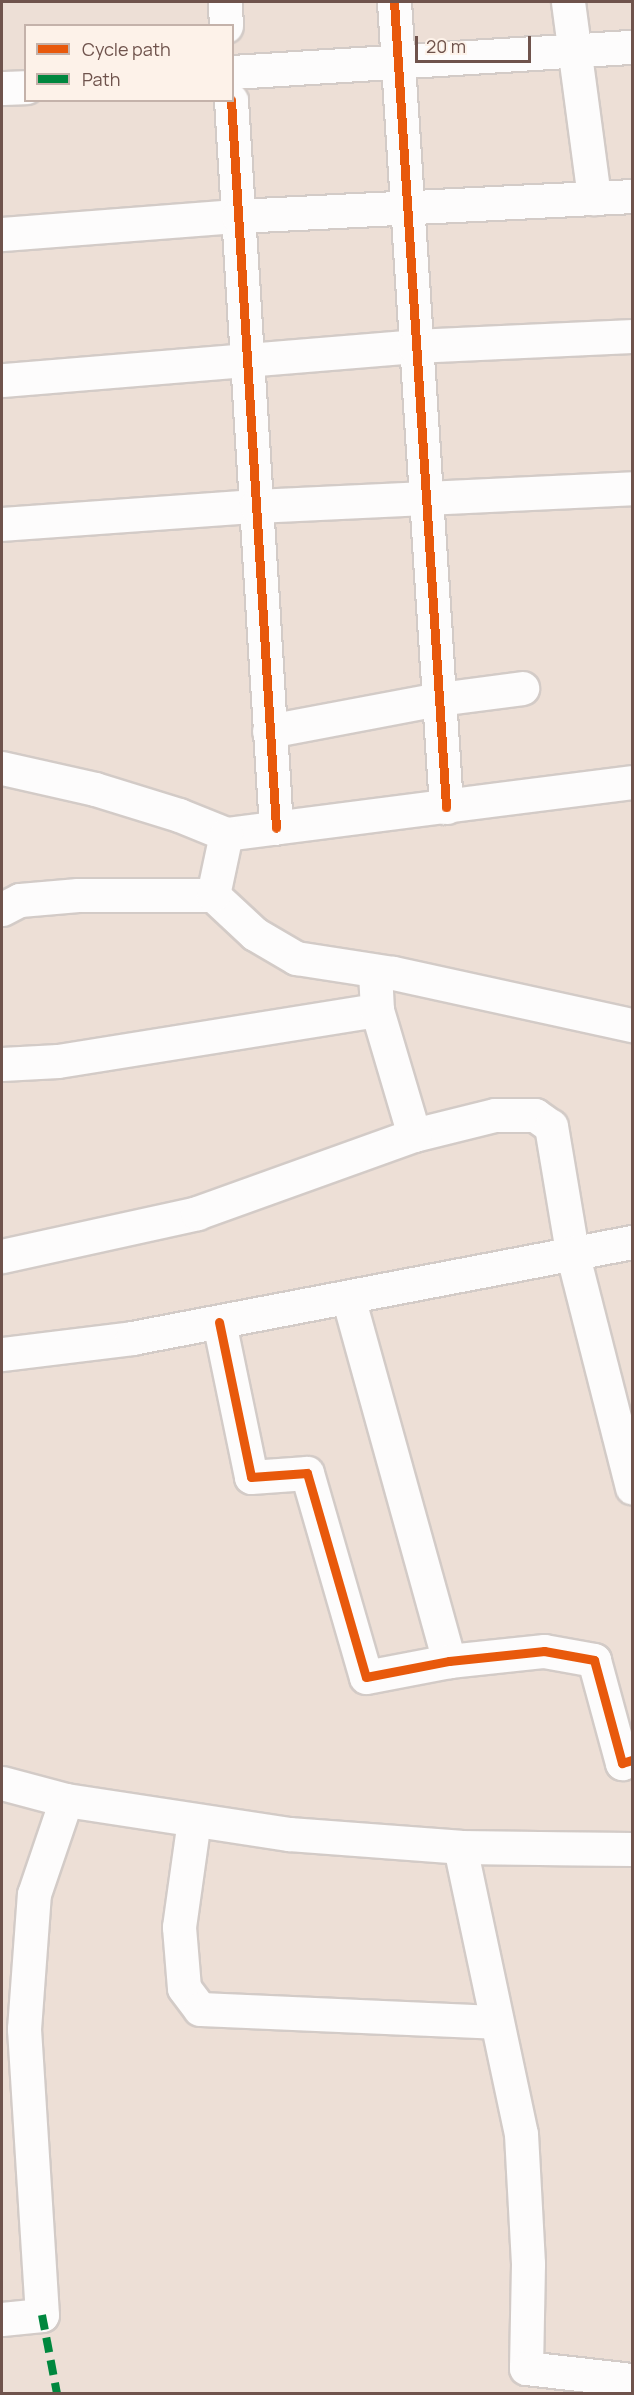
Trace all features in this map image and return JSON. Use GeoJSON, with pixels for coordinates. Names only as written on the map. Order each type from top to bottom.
{"type":"FeatureCollection","features":[{"type":"Feature","properties":{"kind":"street"},"geometry":{"type":"LineString","coordinates":[[225,2],[226,24]]}},
{"type":"Feature","properties":{"kind":"street"},"geometry":{"type":"LineString","coordinates":[[394,2],[414,346],[446,807]]}},
{"type":"Feature","properties":{"kind":"street"},"geometry":{"type":"LineString","coordinates":[[568,2],[594,198]]}},
{"type":"Feature","properties":{"kind":"street"},"geometry":{"type":"LineString","coordinates":[[234,72],[633,47]]}},
{"type":"Feature","properties":{"kind":"street"},"geometry":{"type":"LineString","coordinates":[[2,88],[24,87]]}},
{"type":"Feature","properties":{"kind":"street"},"geometry":{"type":"LineString","coordinates":[[231,102],[276,828]]}},
{"type":"Feature","properties":{"kind":"street"},"geometry":{"type":"LineString","coordinates":[[2,234],[238,216],[633,196]]}},
{"type":"Feature","properties":{"kind":"street"},"geometry":{"type":"LineString","coordinates":[[3,380],[414,346],[633,336]]}},
{"type":"Feature","properties":{"kind":"street"},"geometry":{"type":"LineString","coordinates":[[2,524],[256,506],[633,488]]}},
{"type":"Feature","properties":{"kind":"street"},"geometry":{"type":"LineString","coordinates":[[269,730],[439,699],[522,688]]}},
{"type":"Feature","properties":{"kind":"street"},"geometry":{"type":"LineString","coordinates":[[2,768],[95,789],[179,815],[226,834],[633,782]]}},
{"type":"Feature","properties":{"kind":"street"},"geometry":{"type":"LineString","coordinates":[[213,895],[226,834]]}},
{"type":"Feature","properties":{"kind":"street"},"geometry":{"type":"LineString","coordinates":[[2,909],[20,900],[78,895],[213,895],[255,934],[296,958],[375,971],[633,1025]]}},
{"type":"Feature","properties":{"kind":"street"},"geometry":{"type":"LineString","coordinates":[[375,971],[377,1010],[414,1135]]}},
{"type":"Feature","properties":{"kind":"street"},"geometry":{"type":"LineString","coordinates":[[2,1064],[58,1061],[377,1010]]}},
{"type":"Feature","properties":{"kind":"street"},"geometry":{"type":"LineString","coordinates":[[2,1256],[197,1213],[414,1135],[495,1115],[535,1115],[551,1126],[572,1252],[633,1486]]}},
{"type":"Feature","properties":{"kind":"street"},"geometry":{"type":"LineString","coordinates":[[2,1354],[132,1338],[633,1242]]}},
{"type":"Feature","properties":{"kind":"street"},"geometry":{"type":"LineString","coordinates":[[348,1297],[449,1661]]}},
{"type":"Feature","properties":{"kind":"street"},"geometry":{"type":"LineString","coordinates":[[219,1322],[251,1477],[307,1473],[366,1677],[449,1661],[544,1650],[594,1660],[622,1763],[633,1760]]}},
{"type":"Feature","properties":{"kind":"street"},"geometry":{"type":"LineString","coordinates":[[2,1783],[66,1800],[289,1834],[459,1847],[633,1849]]}},
{"type":"Feature","properties":{"kind":"street"},"geometry":{"type":"LineString","coordinates":[[2,2319],[42,2315],[24,2029],[34,1894],[66,1800]]}},
{"type":"Feature","properties":{"kind":"street"},"geometry":{"type":"LineString","coordinates":[[194,1820],[179,1927],[184,1988],[200,2009],[496,2022]]}},
{"type":"Feature","properties":{"kind":"street"},"geometry":{"type":"LineString","coordinates":[[459,1847],[521,2134],[528,2264],[526,2368],[633,2380]]}},
{"type":"Feature","properties":{"kind":"shaded area"},"geometry":{"type":"Polygon","coordinates":[[[2,2],[632,2],[632,2393],[2,2393],[2,2]]]}},
{"type":"Feature","properties":{"kind":"marked path"},"geometry":{"type":"LineString","coordinates":[[42,2315],[57,2394]]}},
{"type":"Feature","properties":{"kind":"cycle path"},"geometry":{"type":"LineString","coordinates":[[394,2],[446,807]]}},
{"type":"Feature","properties":{"kind":"cycle path"},"geometry":{"type":"LineString","coordinates":[[231,102],[276,828]]}},
{"type":"Feature","properties":{"kind":"cycle path"},"geometry":{"type":"LineString","coordinates":[[219,1322],[251,1477],[307,1473],[366,1677],[449,1661],[544,1651],[594,1660],[622,1763],[632,1760]]}}]}
